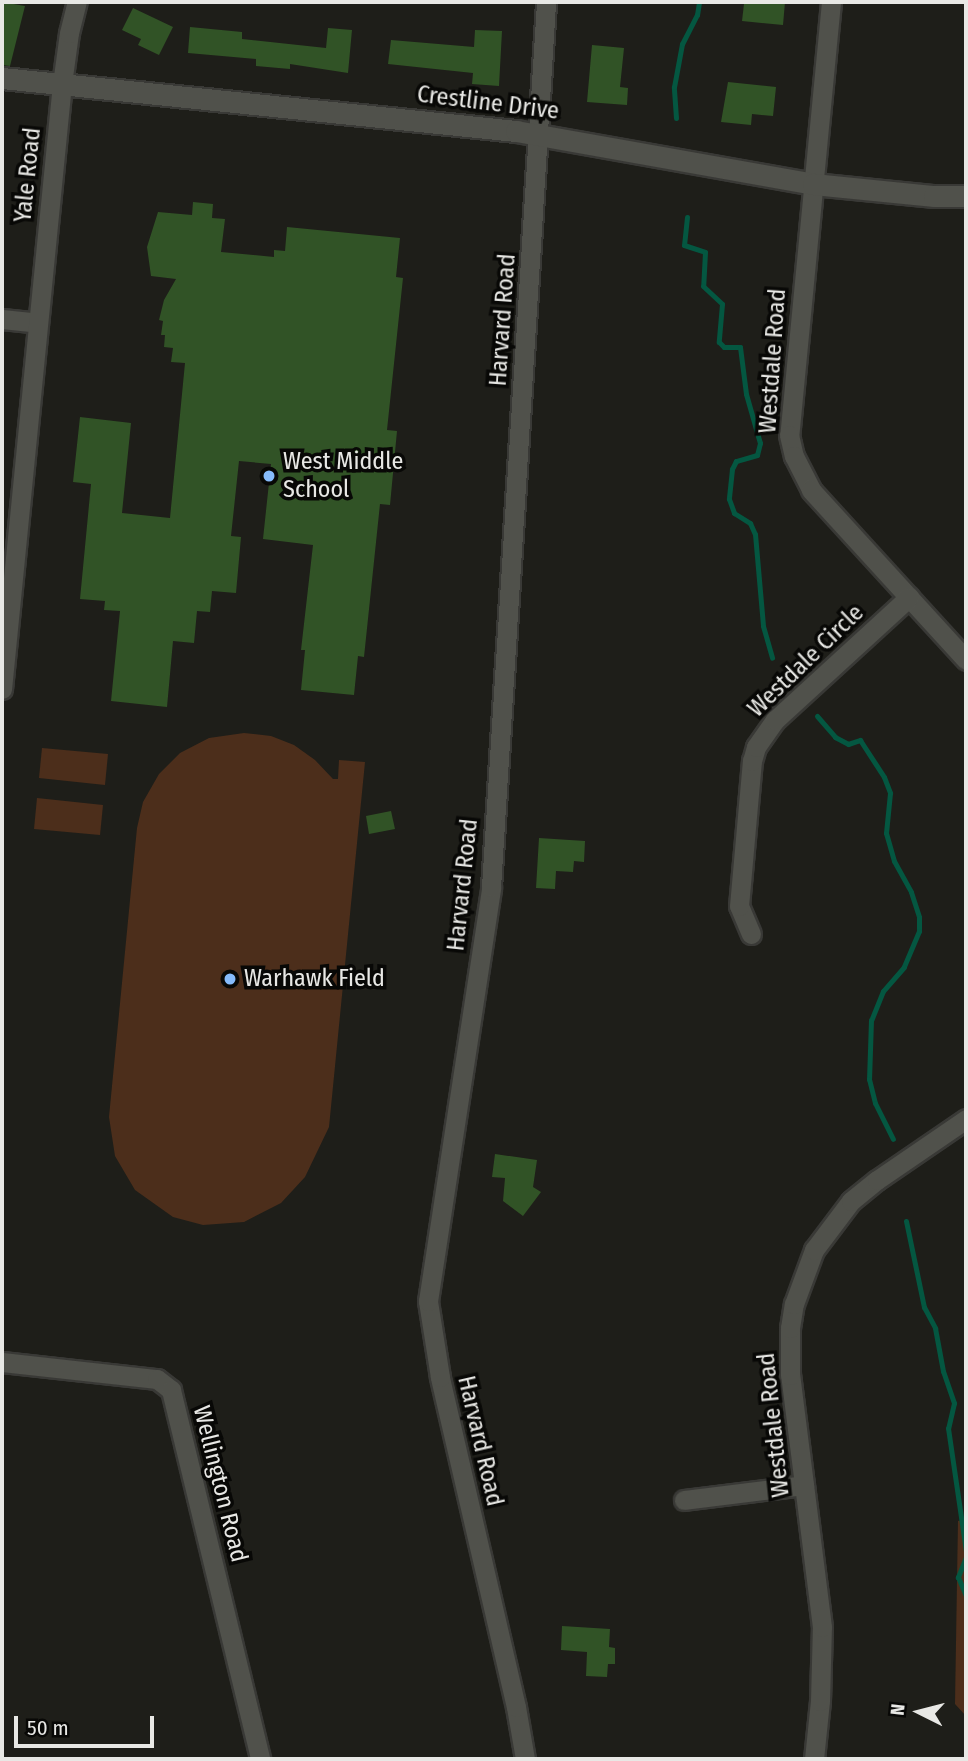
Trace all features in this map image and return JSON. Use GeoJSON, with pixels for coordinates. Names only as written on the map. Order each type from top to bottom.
{"type":"FeatureCollection","features":[{"type":"Feature","properties":{"kind":"street","name":"Yale Road"},"geometry":{"type":"LineString","coordinates":[[2,689],[8,561],[38,323],[62,84],[69,33],[77,2]]}},
{"type":"Feature","properties":{"kind":"street","name":"Harvard Road"},"geometry":{"type":"LineString","coordinates":[[525,1759],[522,1730],[440,1377],[428,1301],[491,887],[546,2]]}},
{"type":"Feature","properties":{"kind":"street","name":"Westdale Road"},"geometry":{"type":"LineString","coordinates":[[831,2],[789,435],[794,456],[811,490],[966,660]]}},
{"type":"Feature","properties":{"kind":"street","name":"Crestline Drive"},"geometry":{"type":"LineString","coordinates":[[2,78],[538,134],[813,184],[934,196],[966,196]]}},
{"type":"Feature","properties":{"kind":"street"},"geometry":{"type":"LineString","coordinates":[[2,319],[38,323]]}},
{"type":"Feature","properties":{"kind":"street","name":"Westdale Circle"},"geometry":{"type":"LineString","coordinates":[[751,934],[739,906],[752,761],[756,747],[775,720],[909,597]]}},
{"type":"Feature","properties":{"kind":"street","name":"Westdale Road"},"geometry":{"type":"LineString","coordinates":[[814,1759],[822,1675],[822,1627],[789,1352],[794,1304],[810,1259],[834,1220],[851,1201],[966,1119]]}},
{"type":"Feature","properties":{"kind":"street","name":"Wellington Road"},"geometry":{"type":"LineString","coordinates":[[2,1362],[157,1379],[171,1390],[260,1759]]}},
{"type":"Feature","properties":{"kind":"street"},"geometry":{"type":"LineString","coordinates":[[684,1500],[804,1485]]}},
{"type":"Feature","properties":{"kind":"shaded area"},"geometry":{"type":"Polygon","coordinates":[[[244,733],[271,736],[294,745],[315,760],[333,779],[338,779],[339,760],[365,762],[329,1127],[305,1177],[281,1203],[244,1222],[203,1225],[173,1217],[135,1190],[115,1156],[109,1117],[137,828],[143,802],[159,774],[180,753],[209,738],[244,733]]]}},
{"type":"Feature","properties":{"kind":"shaded area"},"geometry":{"type":"Polygon","coordinates":[[[42,748],[108,754],[105,785],[39,778],[42,748]]]}},
{"type":"Feature","properties":{"kind":"shaded area"},"geometry":{"type":"Polygon","coordinates":[[[37,798],[103,805],[100,835],[34,829],[37,798]]]}},
{"type":"Feature","properties":{"kind":"shaded area"},"geometry":{"type":"Polygon","coordinates":[[[966,1519],[966,1716],[955,1704],[958,1521],[966,1519]]]}},
{"type":"Feature","properties":{"kind":"building"},"geometry":{"type":"Polygon","coordinates":[[[2,2],[25,6],[10,66],[2,65],[2,2]]]}},
{"type":"Feature","properties":{"kind":"building"},"geometry":{"type":"Polygon","coordinates":[[[785,2],[783,25],[742,21],[744,4],[785,2]]]}},
{"type":"Feature","properties":{"kind":"building"},"geometry":{"type":"Polygon","coordinates":[[[133,8],[173,27],[159,55],[138,45],[141,39],[122,30],[133,8]]]}},
{"type":"Feature","properties":{"kind":"building"},"geometry":{"type":"Polygon","coordinates":[[[190,27],[242,32],[242,39],[326,48],[328,28],[352,30],[348,73],[290,64],[290,69],[256,66],[256,59],[188,53],[190,27]]]}},
{"type":"Feature","properties":{"kind":"building"},"geometry":{"type":"Polygon","coordinates":[[[475,30],[502,31],[499,86],[472,84],[473,73],[388,64],[391,40],[474,47],[475,30]]]}},
{"type":"Feature","properties":{"kind":"building"},"geometry":{"type":"Polygon","coordinates":[[[592,45],[624,48],[620,87],[628,88],[627,105],[587,102],[592,45]]]}},
{"type":"Feature","properties":{"kind":"building"},"geometry":{"type":"Polygon","coordinates":[[[728,82],[776,87],[773,116],[752,114],[751,125],[721,122],[728,82]]]}},
{"type":"Feature","properties":{"kind":"building"},"geometry":{"type":"Polygon","coordinates":[[[193,202],[213,204],[212,218],[225,219],[221,252],[274,257],[274,250],[285,251],[287,227],[400,238],[396,277],[403,278],[387,430],[397,431],[390,505],[380,504],[364,657],[358,656],[354,695],[301,690],[305,650],[301,650],[313,545],[263,539],[271,464],[239,461],[231,536],[241,537],[236,593],[212,591],[210,612],[197,611],[194,643],[173,641],[167,707],[111,701],[120,611],[104,610],[105,601],[80,599],[91,484],[73,482],[80,417],[131,423],[122,513],[170,518],[185,363],[171,362],[173,348],[164,347],[165,335],[161,335],[163,321],[159,320],[164,300],[176,279],[151,276],[147,247],[158,212],[192,215],[193,202]]]}},
{"type":"Feature","properties":{"kind":"building"},"geometry":{"type":"Polygon","coordinates":[[[391,811],[395,829],[369,834],[366,816],[391,811]]]}},
{"type":"Feature","properties":{"kind":"building"},"geometry":{"type":"Polygon","coordinates":[[[539,838],[585,841],[584,862],[574,861],[573,872],[556,871],[555,889],[536,888],[539,838]]]}},
{"type":"Feature","properties":{"kind":"building"},"geometry":{"type":"Polygon","coordinates":[[[495,1154],[537,1160],[533,1187],[541,1192],[523,1216],[503,1201],[505,1178],[492,1177],[495,1154]]]}},
{"type":"Feature","properties":{"kind":"building"},"geometry":{"type":"Polygon","coordinates":[[[562,1626],[610,1629],[609,1647],[615,1648],[615,1664],[608,1664],[607,1677],[586,1676],[587,1652],[561,1650],[562,1626]]]}},
{"type":"Feature","properties":{"kind":"waterway"},"geometry":{"type":"LineString","coordinates":[[676,118],[674,87],[682,44],[697,15],[699,2]]}},
{"type":"Feature","properties":{"kind":"waterway"},"geometry":{"type":"LineString","coordinates":[[687,217],[684,245],[705,252],[703,286],[722,304],[719,342],[724,347],[740,347],[746,394],[760,443],[757,455],[736,461],[732,469],[729,499],[734,513],[750,523],[755,534],[763,626],[772,658]]}},
{"type":"Feature","properties":{"kind":"waterway"},"geometry":{"type":"LineString","coordinates":[[817,716],[835,737],[848,744],[860,740],[884,777],[890,793],[886,833],[894,861],[911,892],[919,917],[919,931],[904,967],[883,991],[871,1020],[869,1079],[875,1103],[893,1139]]}},
{"type":"Feature","properties":{"kind":"waterway"},"geometry":{"type":"LineString","coordinates":[[906,1221],[924,1307],[935,1328],[943,1371],[954,1403],[948,1428],[966,1552]]}},
{"type":"Feature","properties":{"kind":"waterway"},"geometry":{"type":"LineString","coordinates":[[966,1557],[958,1577],[966,1596]]}},
{"type":"Feature","properties":{"kind":"place","name":"West Middle School"},"geometry":{"type":"Point","coordinates":[269,476]}},
{"type":"Feature","properties":{"kind":"place","name":"Warhawk Field"},"geometry":{"type":"Point","coordinates":[230,979]}}]}
